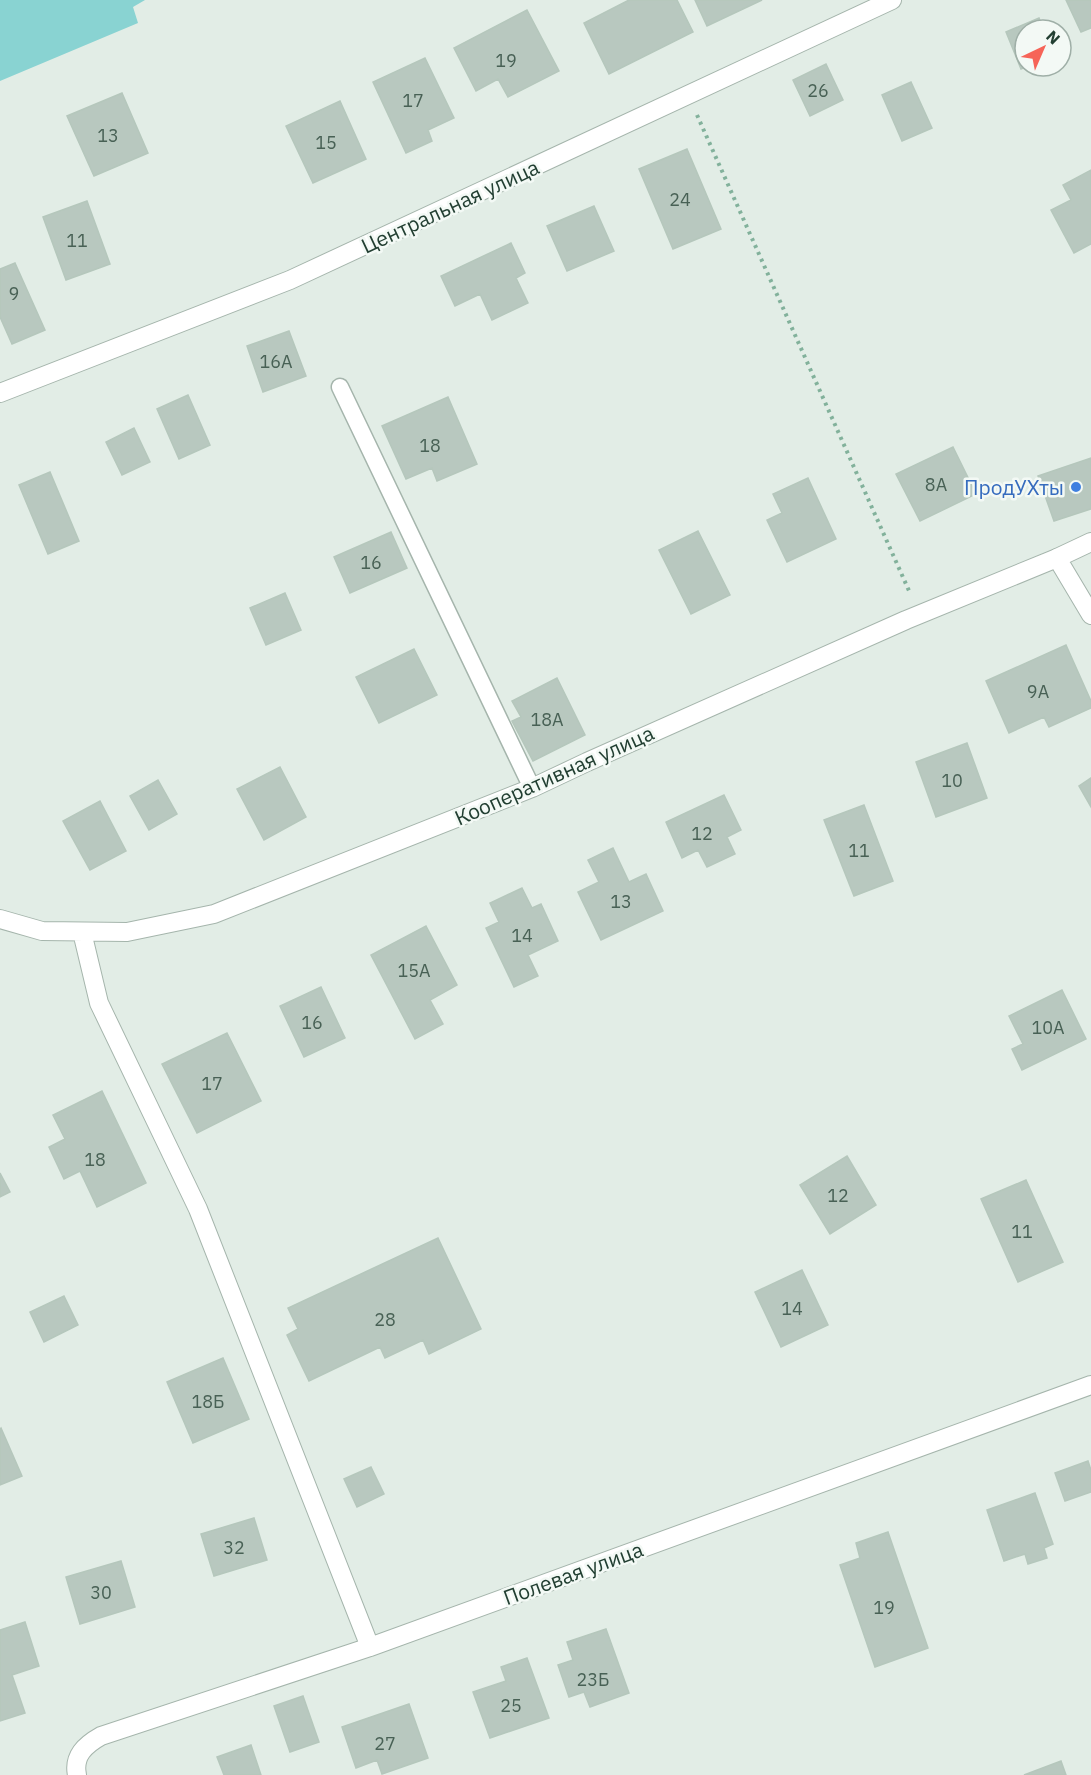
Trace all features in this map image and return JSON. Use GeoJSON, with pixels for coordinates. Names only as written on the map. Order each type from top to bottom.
{"type":"FeatureCollection","features":[{"type":"Feature","properties":{"kind":"street","name":"Центральная улица"},"geometry":{"type":"LineString","coordinates":[[0,393],[291,280],[891,0]]}},
{"type":"Feature","properties":{"kind":"street","name":"Кооперативная улица"},"geometry":{"type":"LineString","coordinates":[[0,919],[42,932],[127,932],[214,914],[532,788],[920,615],[1091,542]]}},
{"type":"Feature","properties":{"kind":"street"},"geometry":{"type":"LineString","coordinates":[[1057,558],[1091,615]]}},
{"type":"Feature","properties":{"kind":"street"},"geometry":{"type":"LineString","coordinates":[[81,932],[99,1004],[198,1209],[370,1647]]}},
{"type":"Feature","properties":{"kind":"street","name":"Полевая улица"},"geometry":{"type":"LineString","coordinates":[[77,1775],[77,1757],[87,1744],[100,1737],[370,1647],[1091,1385]]}},
{"type":"Feature","properties":{"kind":"lane"},"geometry":{"type":"LineString","coordinates":[[340,387],[532,788]]}},
{"type":"Feature","properties":{"kind":"path"},"geometry":{"type":"LineString","coordinates":[[688,95],[920,615]]}},
{"type":"Feature","properties":{"kind":"water"},"geometry":{"type":"Polygon","coordinates":[[[0,0],[145,0],[133,7],[138,23],[0,81],[0,0]]]}},
{"type":"Feature","properties":{"kind":"building"},"geometry":{"type":"Polygon","coordinates":[[[629,0],[677,0],[693,32],[609,74],[584,23],[629,0]]]}},
{"type":"Feature","properties":{"kind":"building"},"geometry":{"type":"Polygon","coordinates":[[[695,0],[762,0],[707,26],[695,0]]]}},
{"type":"Feature","properties":{"kind":"building"},"geometry":{"type":"Polygon","coordinates":[[[1066,0],[1091,0],[1091,28],[1081,32],[1066,0]]]}},
{"type":"Feature","properties":{"kind":"building"},"geometry":{"type":"Polygon","coordinates":[[[527,10],[559,71],[508,97],[498,79],[476,91],[454,48],[527,10]]]}},
{"type":"Feature","properties":{"kind":"building"},"geometry":{"type":"Polygon","coordinates":[[[1013,29],[1013,49],[1006,32],[1013,29]]]}},
{"type":"Feature","properties":{"kind":"building"},"geometry":{"type":"Polygon","coordinates":[[[425,58],[454,118],[428,130],[432,141],[406,153],[373,82],[425,58]]]}},
{"type":"Feature","properties":{"kind":"building"},"geometry":{"type":"Polygon","coordinates":[[[826,64],[843,100],[810,116],[793,80],[826,64]]]}},
{"type":"Feature","properties":{"kind":"building"},"geometry":{"type":"Polygon","coordinates":[[[911,82],[932,128],[902,141],[882,95],[911,82]]]}},
{"type":"Feature","properties":{"kind":"building"},"geometry":{"type":"Polygon","coordinates":[[[122,93],[148,153],[94,176],[67,116],[122,93]]]}},
{"type":"Feature","properties":{"kind":"building"},"geometry":{"type":"Polygon","coordinates":[[[340,101],[366,159],[313,183],[286,126],[340,101]]]}},
{"type":"Feature","properties":{"kind":"building"},"geometry":{"type":"Polygon","coordinates":[[[687,149],[721,229],[673,249],[639,169],[687,149]]]}},
{"type":"Feature","properties":{"kind":"building"},"geometry":{"type":"Polygon","coordinates":[[[1091,170],[1091,244],[1074,253],[1051,210],[1071,200],[1063,185],[1091,170]]]}},
{"type":"Feature","properties":{"kind":"building"},"geometry":{"type":"Polygon","coordinates":[[[87,201],[110,264],[66,280],[43,217],[87,201]]]}},
{"type":"Feature","properties":{"kind":"building"},"geometry":{"type":"Polygon","coordinates":[[[594,206],[614,251],[567,271],[547,226],[594,206]]]}},
{"type":"Feature","properties":{"kind":"building"},"geometry":{"type":"Polygon","coordinates":[[[511,243],[525,273],[516,278],[528,303],[492,320],[480,294],[455,306],[441,276],[511,243]]]}},
{"type":"Feature","properties":{"kind":"building"},"geometry":{"type":"Polygon","coordinates":[[[15,263],[45,330],[12,344],[0,317],[0,269],[15,263]]]}},
{"type":"Feature","properties":{"kind":"building"},"geometry":{"type":"Polygon","coordinates":[[[289,331],[306,376],[263,392],[247,346],[289,331]]]}},
{"type":"Feature","properties":{"kind":"building"},"geometry":{"type":"Polygon","coordinates":[[[188,395],[210,445],[179,459],[157,409],[188,395]]]}},
{"type":"Feature","properties":{"kind":"building"},"geometry":{"type":"Polygon","coordinates":[[[448,397],[477,464],[437,481],[432,468],[406,479],[382,426],[448,397]]]}},
{"type":"Feature","properties":{"kind":"building"},"geometry":{"type":"Polygon","coordinates":[[[134,428],[150,462],[122,475],[106,442],[134,428]]]}},
{"type":"Feature","properties":{"kind":"building"},"geometry":{"type":"Polygon","coordinates":[[[953,447],[976,494],[920,521],[896,474],[953,447]]]}},
{"type":"Feature","properties":{"kind":"building"},"geometry":{"type":"Polygon","coordinates":[[[1091,458],[1091,509],[1054,521],[1038,476],[1091,458]]]}},
{"type":"Feature","properties":{"kind":"building"},"geometry":{"type":"Polygon","coordinates":[[[50,472],[79,541],[48,554],[19,485],[50,472]]]}},
{"type":"Feature","properties":{"kind":"building"},"geometry":{"type":"Polygon","coordinates":[[[808,478],[836,539],[787,562],[767,520],[782,513],[773,494],[808,478]]]}},
{"type":"Feature","properties":{"kind":"building"},"geometry":{"type":"Polygon","coordinates":[[[698,531],[730,595],[691,614],[659,550],[698,531]]]}},
{"type":"Feature","properties":{"kind":"building"},"geometry":{"type":"Polygon","coordinates":[[[391,532],[407,568],[350,593],[334,557],[391,532]]]}},
{"type":"Feature","properties":{"kind":"building"},"geometry":{"type":"Polygon","coordinates":[[[285,593],[301,630],[266,645],[250,608],[285,593]]]}},
{"type":"Feature","properties":{"kind":"building"},"geometry":{"type":"Polygon","coordinates":[[[1066,645],[1091,701],[1091,708],[1049,727],[1044,717],[1009,733],[986,681],[1066,645]]]}},
{"type":"Feature","properties":{"kind":"building"},"geometry":{"type":"Polygon","coordinates":[[[414,649],[437,695],[379,723],[356,677],[414,649]]]}},
{"type":"Feature","properties":{"kind":"building"},"geometry":{"type":"Polygon","coordinates":[[[557,678],[585,735],[533,761],[512,721],[521,717],[512,701],[557,678]]]}},
{"type":"Feature","properties":{"kind":"building"},"geometry":{"type":"Polygon","coordinates":[[[967,743],[987,798],[936,817],[916,762],[967,743]]]}},
{"type":"Feature","properties":{"kind":"building"},"geometry":{"type":"Polygon","coordinates":[[[280,767],[306,817],[264,840],[237,789],[280,767]]]}},
{"type":"Feature","properties":{"kind":"building"},"geometry":{"type":"Polygon","coordinates":[[[1091,778],[1091,807],[1079,786],[1091,778]]]}},
{"type":"Feature","properties":{"kind":"building"},"geometry":{"type":"Polygon","coordinates":[[[158,780],[177,814],[149,830],[130,796],[158,780]]]}},
{"type":"Feature","properties":{"kind":"building"},"geometry":{"type":"Polygon","coordinates":[[[724,795],[741,830],[727,837],[735,854],[707,867],[698,850],[682,858],[666,822],[724,795]]]}},
{"type":"Feature","properties":{"kind":"building"},"geometry":{"type":"Polygon","coordinates":[[[100,801],[126,851],[90,870],[63,821],[100,801]]]}},
{"type":"Feature","properties":{"kind":"building"},"geometry":{"type":"Polygon","coordinates":[[[864,805],[893,881],[854,896],[824,820],[864,805]]]}},
{"type":"Feature","properties":{"kind":"building"},"geometry":{"type":"Polygon","coordinates":[[[613,848],[629,882],[646,874],[663,911],[601,940],[578,892],[599,882],[588,860],[613,848]]]}},
{"type":"Feature","properties":{"kind":"building"},"geometry":{"type":"Polygon","coordinates":[[[522,888],[532,908],[541,904],[558,941],[528,955],[538,976],[514,987],[486,928],[499,922],[490,903],[522,888]]]}},
{"type":"Feature","properties":{"kind":"building"},"geometry":{"type":"Polygon","coordinates":[[[426,926],[457,985],[430,1000],[443,1024],[415,1039],[371,955],[426,926]]]}},
{"type":"Feature","properties":{"kind":"building"},"geometry":{"type":"Polygon","coordinates":[[[321,987],[345,1038],[304,1057],[280,1006],[321,987]]]}},
{"type":"Feature","properties":{"kind":"building"},"geometry":{"type":"Polygon","coordinates":[[[1062,990],[1086,1039],[1022,1070],[1012,1049],[1023,1044],[1009,1016],[1062,990]]]}},
{"type":"Feature","properties":{"kind":"building"},"geometry":{"type":"Polygon","coordinates":[[[227,1033],[261,1101],[197,1133],[162,1064],[227,1033]]]}},
{"type":"Feature","properties":{"kind":"building"},"geometry":{"type":"Polygon","coordinates":[[[102,1091],[146,1183],[97,1207],[80,1171],[64,1179],[49,1147],[65,1139],[53,1115],[102,1091]]]}},
{"type":"Feature","properties":{"kind":"building"},"geometry":{"type":"Polygon","coordinates":[[[847,1156],[876,1205],[830,1234],[800,1185],[847,1156]]]}},
{"type":"Feature","properties":{"kind":"building"},"geometry":{"type":"Polygon","coordinates":[[[0,1173],[10,1192],[0,1197],[0,1173]]]}},
{"type":"Feature","properties":{"kind":"building"},"geometry":{"type":"Polygon","coordinates":[[[1026,1180],[1063,1262],[1018,1282],[981,1199],[1026,1180]]]}},
{"type":"Feature","properties":{"kind":"building"},"geometry":{"type":"Polygon","coordinates":[[[438,1238],[481,1329],[429,1354],[423,1340],[385,1358],[380,1347],[309,1381],[287,1335],[298,1329],[288,1308],[438,1238]]]}},
{"type":"Feature","properties":{"kind":"building"},"geometry":{"type":"Polygon","coordinates":[[[802,1270],[828,1325],[781,1347],[755,1292],[802,1270]]]}},
{"type":"Feature","properties":{"kind":"building"},"geometry":{"type":"Polygon","coordinates":[[[64,1296],[78,1325],[44,1342],[30,1312],[64,1296]]]}},
{"type":"Feature","properties":{"kind":"building"},"geometry":{"type":"Polygon","coordinates":[[[223,1358],[249,1419],[193,1443],[167,1382],[223,1358]]]}},
{"type":"Feature","properties":{"kind":"building"},"geometry":{"type":"Polygon","coordinates":[[[0,1429],[22,1476],[0,1485],[0,1429]]]}},
{"type":"Feature","properties":{"kind":"building"},"geometry":{"type":"Polygon","coordinates":[[[1088,1461],[1091,1470],[1091,1492],[1065,1501],[1055,1473],[1088,1461]]]}},
{"type":"Feature","properties":{"kind":"building"},"geometry":{"type":"Polygon","coordinates":[[[371,1467],[384,1494],[357,1507],[344,1479],[371,1467]]]}},
{"type":"Feature","properties":{"kind":"building"},"geometry":{"type":"Polygon","coordinates":[[[1035,1493],[1053,1544],[1044,1548],[1047,1558],[1028,1564],[1025,1554],[1004,1561],[987,1510],[1035,1493]]]}},
{"type":"Feature","properties":{"kind":"building"},"geometry":{"type":"Polygon","coordinates":[[[254,1518],[267,1560],[214,1576],[201,1534],[254,1518]]]}},
{"type":"Feature","properties":{"kind":"building"},"geometry":{"type":"Polygon","coordinates":[[[888,1532],[928,1648],[875,1667],[840,1565],[860,1558],[856,1543],[888,1532]]]}},
{"type":"Feature","properties":{"kind":"building"},"geometry":{"type":"Polygon","coordinates":[[[121,1561],[135,1607],[80,1624],[66,1577],[121,1561]]]}},
{"type":"Feature","properties":{"kind":"building"},"geometry":{"type":"Polygon","coordinates":[[[25,1622],[39,1666],[12,1675],[25,1713],[0,1721],[0,1630],[25,1622]]]}},
{"type":"Feature","properties":{"kind":"building"},"geometry":{"type":"Polygon","coordinates":[[[606,1629],[629,1693],[590,1707],[584,1692],[569,1697],[558,1665],[573,1660],[567,1642],[606,1629]]]}},
{"type":"Feature","properties":{"kind":"building"},"geometry":{"type":"Polygon","coordinates":[[[527,1658],[549,1718],[490,1738],[473,1692],[506,1681],[501,1667],[527,1658]]]}},
{"type":"Feature","properties":{"kind":"building"},"geometry":{"type":"Polygon","coordinates":[[[303,1696],[319,1742],[290,1752],[274,1706],[303,1696]]]}},
{"type":"Feature","properties":{"kind":"building"},"geometry":{"type":"Polygon","coordinates":[[[409,1704],[428,1758],[382,1774],[377,1760],[356,1768],[342,1727],[409,1704]]]}},
{"type":"Feature","properties":{"kind":"building"},"geometry":{"type":"Polygon","coordinates":[[[251,1745],[261,1775],[224,1775],[217,1757],[251,1745]]]}},
{"type":"Feature","properties":{"kind":"building"},"geometry":{"type":"Polygon","coordinates":[[[1061,1761],[1066,1775],[1024,1775],[1061,1761]]]}},
{"type":"Feature","properties":{"kind":"place","name":"ПродУХты"},"geometry":{"type":"Point","coordinates":[1076,487]}}]}
